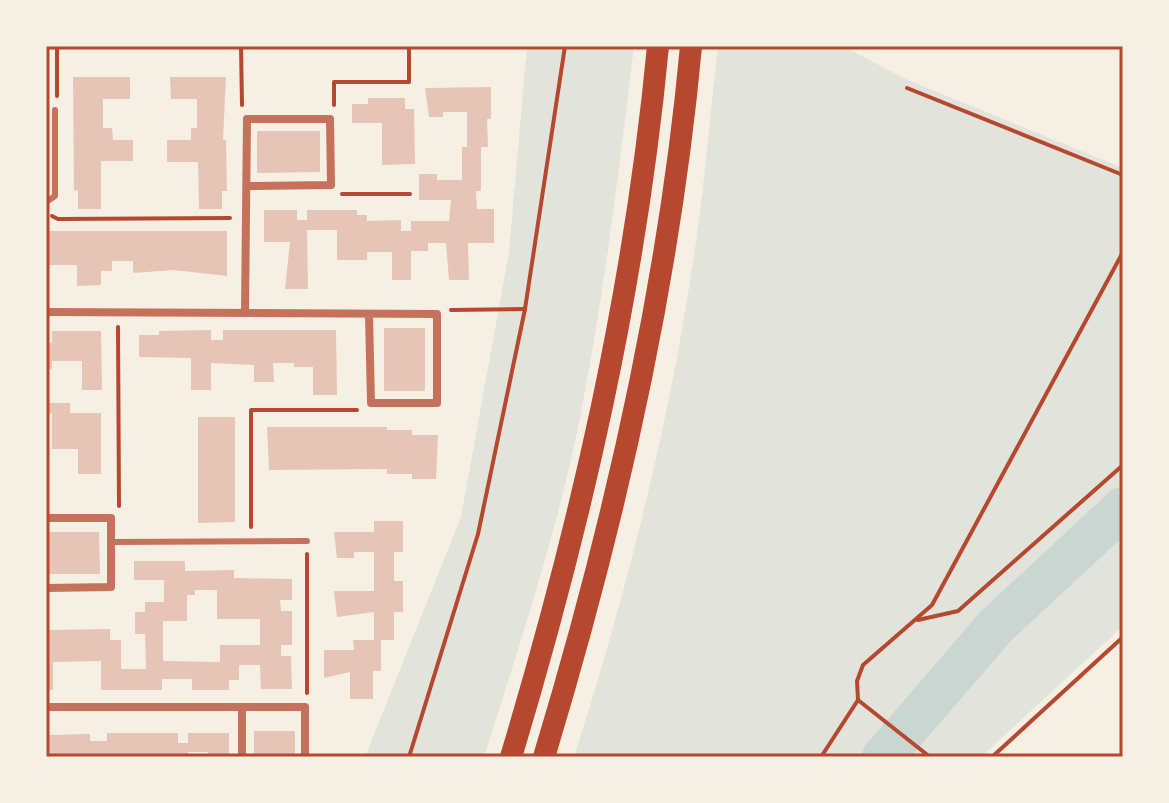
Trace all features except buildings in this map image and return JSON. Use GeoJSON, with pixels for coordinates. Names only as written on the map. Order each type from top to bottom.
{"type":"FeatureCollection","features":[{"type":"Feature","properties":{"kind":"highway"},"geometry":{"type":"LineString","coordinates":[[511,757],[558,600],[606,396],[639,208],[658,46]]}},
{"type":"Feature","properties":{"kind":"highway"},"geometry":{"type":"LineString","coordinates":[[544,757],[590,607],[636,399],[670,213],[691,46]]}},
{"type":"Feature","properties":{"kind":"street"},"geometry":{"type":"LineString","coordinates":[[245,311],[247,119],[330,119],[331,185],[247,186]]}},
{"type":"Feature","properties":{"kind":"street"},"geometry":{"type":"LineString","coordinates":[[46,312],[437,314],[437,403],[371,403],[369,315]]}},
{"type":"Feature","properties":{"kind":"street"},"geometry":{"type":"LineString","coordinates":[[46,518],[111,518],[111,587],[46,588]]}},
{"type":"Feature","properties":{"kind":"street"},"geometry":{"type":"LineString","coordinates":[[46,707],[305,707],[305,757]]}},
{"type":"Feature","properties":{"kind":"street"},"geometry":{"type":"LineString","coordinates":[[242,708],[242,757]]}},
{"type":"Feature","properties":{"kind":"lane"},"geometry":{"type":"LineString","coordinates":[[46,202],[55,196],[55,110]]}},
{"type":"Feature","properties":{"kind":"lane"},"geometry":{"type":"LineString","coordinates":[[111,542],[307,541]]}},
{"type":"Feature","properties":{"kind":"path"},"geometry":{"type":"LineString","coordinates":[[55,110],[57,46]]}},
{"type":"Feature","properties":{"kind":"path"},"geometry":{"type":"LineString","coordinates":[[241,46],[242,108],[247,119]]}},
{"type":"Feature","properties":{"kind":"path"},"geometry":{"type":"LineString","coordinates":[[330,119],[334,108],[334,82],[409,82],[409,46]]}},
{"type":"Feature","properties":{"kind":"path"},"geometry":{"type":"LineString","coordinates":[[409,757],[478,534],[525,309],[565,46]]}},
{"type":"Feature","properties":{"kind":"path"},"geometry":{"type":"LineString","coordinates":[[907,88],[1123,175]]}},
{"type":"Feature","properties":{"kind":"path"},"geometry":{"type":"LineString","coordinates":[[331,185],[339,194],[410,194]]}},
{"type":"Feature","properties":{"kind":"path"},"geometry":{"type":"LineString","coordinates":[[46,213],[58,219],[245,218]]}},
{"type":"Feature","properties":{"kind":"path"},"geometry":{"type":"LineString","coordinates":[[821,757],[858,700],[857,681],[863,665],[932,605],[1123,252]]}},
{"type":"Feature","properties":{"kind":"path"},"geometry":{"type":"LineString","coordinates":[[437,314],[449,310],[525,309]]}},
{"type":"Feature","properties":{"kind":"path"},"geometry":{"type":"LineString","coordinates":[[111,518],[119,506],[118,311]]}},
{"type":"Feature","properties":{"kind":"path"},"geometry":{"type":"LineString","coordinates":[[251,541],[251,410],[362,410],[371,403]]}},
{"type":"Feature","properties":{"kind":"path"},"geometry":{"type":"LineString","coordinates":[[918,620],[958,611],[1123,465]]}},
{"type":"Feature","properties":{"kind":"path"},"geometry":{"type":"LineString","coordinates":[[305,707],[307,541]]}},
{"type":"Feature","properties":{"kind":"path"},"geometry":{"type":"LineString","coordinates":[[992,757],[1123,637]]}},
{"type":"Feature","properties":{"kind":"path"},"geometry":{"type":"LineString","coordinates":[[858,700],[930,757]]}},
{"type":"Feature","properties":{"kind":"shaded area"},"geometry":{"type":"Polygon","coordinates":[[[527,46],[634,46],[604,279],[571,461],[536,589],[484,757],[365,757],[461,517],[509,252],[527,46]]]}},
{"type":"Feature","properties":{"kind":"shaded area"},"geometry":{"type":"Polygon","coordinates":[[[718,46],[842,46],[908,80],[1123,168],[1123,626],[981,757],[574,757],[631,561],[663,428],[698,227],[718,46]]]}},
{"type":"Feature","properties":{"kind":"waterway"},"geometry":{"type":"LineString","coordinates":[[883,757],[996,626],[1123,508]]}}]}
